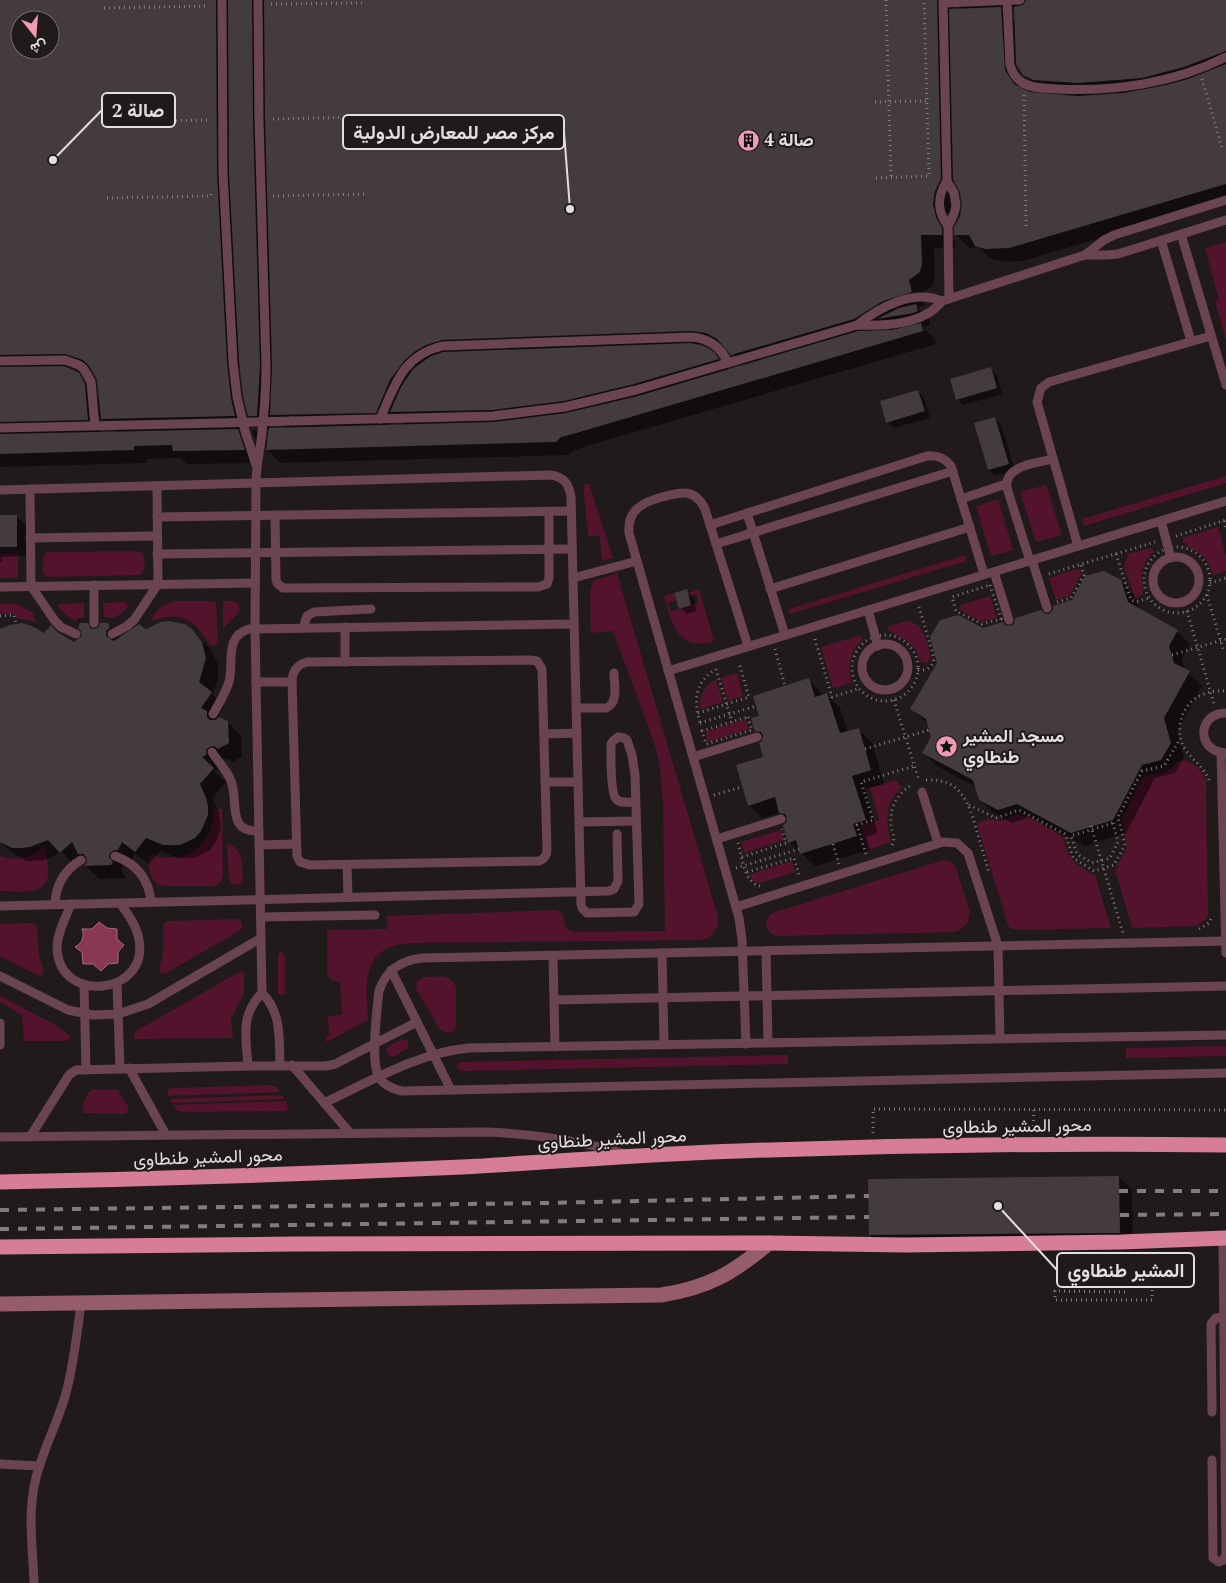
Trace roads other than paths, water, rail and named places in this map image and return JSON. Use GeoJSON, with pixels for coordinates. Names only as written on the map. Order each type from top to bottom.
{"type":"FeatureCollection","features":[{"type":"Feature","properties":{"kind":"highway","name":"محور المشير طنطاوى"},"geometry":{"type":"LineString","coordinates":[[0,1182],[462,1166],[632,1156],[873,1147],[1032,1144],[1226,1145]]}},
{"type":"Feature","properties":{"kind":"highway"},"geometry":{"type":"LineString","coordinates":[[0,1247],[915,1244],[1153,1241],[1224,1238]]}},
{"type":"Feature","properties":{"kind":"street"},"geometry":{"type":"LineString","coordinates":[[0,1304],[661,1295],[680,1292],[717,1280],[734,1270],[769,1243]]}},
{"type":"Feature","properties":{"kind":"lane"},"geometry":{"type":"LineString","coordinates":[[222,0],[223,173],[233,362],[244,431],[256,465]]}},
{"type":"Feature","properties":{"kind":"lane"},"geometry":{"type":"LineString","coordinates":[[258,0],[266,373],[261,439],[256,465],[255,629],[260,900],[262,993],[271,1003],[276,1016],[280,1065]]}},
{"type":"Feature","properties":{"kind":"lane"},"geometry":{"type":"LineString","coordinates":[[946,300],[948,226],[956,206],[954,193],[947,181],[943,2],[1020,0]]}},
{"type":"Feature","properties":{"kind":"lane"},"geometry":{"type":"LineString","coordinates":[[1007,1],[1010,65],[1015,76],[1024,84],[1036,88],[1068,90],[1120,87],[1199,69],[1226,57]]}},
{"type":"Feature","properties":{"kind":"lane"},"geometry":{"type":"LineString","coordinates":[[947,181],[940,194],[939,207],[943,221],[948,226]]}},
{"type":"Feature","properties":{"kind":"lane"},"geometry":{"type":"LineString","coordinates":[[0,428],[493,416],[549,410],[613,397],[857,325],[878,325],[909,320],[932,311],[946,300],[1085,255],[1104,240],[1114,235],[1226,200]]}},
{"type":"Feature","properties":{"kind":"lane"},"geometry":{"type":"LineString","coordinates":[[939,207],[956,206]]}},
{"type":"Feature","properties":{"kind":"lane"},"geometry":{"type":"LineString","coordinates":[[1085,255],[1107,256],[1118,254],[1226,220]]}},
{"type":"Feature","properties":{"kind":"lane"},"geometry":{"type":"LineString","coordinates":[[1181,234],[1226,385]]}},
{"type":"Feature","properties":{"kind":"lane"},"geometry":{"type":"LineString","coordinates":[[1161,240],[1191,342]]}},
{"type":"Feature","properties":{"kind":"lane"},"geometry":{"type":"LineString","coordinates":[[857,325],[884,307],[904,300],[928,297],[946,300]]}},
{"type":"Feature","properties":{"kind":"lane"},"geometry":{"type":"LineString","coordinates":[[1078,546],[1037,402],[1039,392],[1045,384],[1212,336]]}},
{"type":"Feature","properties":{"kind":"lane"},"geometry":{"type":"LineString","coordinates":[[380,419],[397,379],[408,364],[424,352],[442,346],[691,337],[714,344],[725,356],[728,363]]}},
{"type":"Feature","properties":{"kind":"lane"},"geometry":{"type":"LineString","coordinates":[[0,361],[65,360],[79,365],[84,369],[92,382],[95,426]]}},
{"type":"Feature","properties":{"kind":"lane"},"geometry":{"type":"LineString","coordinates":[[710,525],[927,456],[941,457],[953,471],[984,574]]}},
{"type":"Feature","properties":{"kind":"lane"},"geometry":{"type":"LineString","coordinates":[[1050,606],[1031,560],[1006,484],[1014,470],[1053,459]]}},
{"type":"Feature","properties":{"kind":"lane"},"geometry":{"type":"LineString","coordinates":[[716,544],[953,471]]}},
{"type":"Feature","properties":{"kind":"lane"},"geometry":{"type":"LineString","coordinates":[[0,490],[550,475],[561,478],[568,486],[571,497],[581,892],[582,908],[587,913],[636,910],[639,904],[636,821],[635,802],[632,755],[627,740],[618,737],[611,744],[613,794],[618,801],[635,802]]}},
{"type":"Feature","properties":{"kind":"lane"},"geometry":{"type":"LineString","coordinates":[[961,498],[1006,484]]}},
{"type":"Feature","properties":{"kind":"lane"},"geometry":{"type":"LineString","coordinates":[[112,634],[134,620],[158,584],[157,486]]}},
{"type":"Feature","properties":{"kind":"lane"},"geometry":{"type":"LineString","coordinates":[[30,489],[31,586],[55,621],[61,627],[76,634]]}},
{"type":"Feature","properties":{"kind":"lane"},"geometry":{"type":"LineString","coordinates":[[746,1044],[742,951],[736,908],[637,561],[629,526],[632,514],[640,505],[681,493],[691,494],[700,500],[710,525],[748,646]]}},
{"type":"Feature","properties":{"kind":"lane"},"geometry":{"type":"LineString","coordinates":[[668,671],[1226,501]]}},
{"type":"Feature","properties":{"kind":"lane"},"geometry":{"type":"LineString","coordinates":[[157,517],[571,511]]}},
{"type":"Feature","properties":{"kind":"lane"},"geometry":{"type":"LineString","coordinates":[[276,515],[276,579],[277,583],[283,588],[538,587],[544,586],[549,581],[548,512]]}},
{"type":"Feature","properties":{"kind":"lane"},"geometry":{"type":"LineString","coordinates":[[747,513],[785,635]]}},
{"type":"Feature","properties":{"kind":"lane"},"geometry":{"type":"LineString","coordinates":[[1161,521],[1171,558]]}},
{"type":"Feature","properties":{"kind":"lane"},"geometry":{"type":"LineString","coordinates":[[770,589],[970,527]]}},
{"type":"Feature","properties":{"kind":"lane"},"geometry":{"type":"LineString","coordinates":[[30,538],[157,536]]}},
{"type":"Feature","properties":{"kind":"lane"},"geometry":{"type":"LineString","coordinates":[[157,554],[572,549]]}},
{"type":"Feature","properties":{"kind":"lane"},"geometry":{"type":"LineString","coordinates":[[1171,558],[1185,559],[1195,567],[1198,573],[1199,580],[1195,593],[1190,598],[1178,603],[1159,596],[1154,583],[1159,564],[1171,558]]}},
{"type":"Feature","properties":{"kind":"lane"},"geometry":{"type":"LineString","coordinates":[[573,578],[637,561]]}},
{"type":"Feature","properties":{"kind":"lane"},"geometry":{"type":"LineString","coordinates":[[994,572],[1009,620]]}},
{"type":"Feature","properties":{"kind":"lane"},"geometry":{"type":"LineString","coordinates":[[0,587],[255,583]]}},
{"type":"Feature","properties":{"kind":"lane"},"geometry":{"type":"LineString","coordinates":[[94,585],[94,623]]}},
{"type":"Feature","properties":{"kind":"lane"},"geometry":{"type":"LineString","coordinates":[[303,628],[306,616],[314,612],[372,609]]}},
{"type":"Feature","properties":{"kind":"lane"},"geometry":{"type":"LineString","coordinates":[[868,610],[878,646]]}},
{"type":"Feature","properties":{"kind":"lane"},"geometry":{"type":"LineString","coordinates":[[213,714],[223,697],[229,680],[233,642],[235,637],[244,630],[574,624]]}},
{"type":"Feature","properties":{"kind":"lane"},"geometry":{"type":"LineString","coordinates":[[345,627],[345,662]]}},
{"type":"Feature","properties":{"kind":"lane"},"geometry":{"type":"LineString","coordinates":[[884,644],[897,648],[902,652],[908,664],[906,676],[898,686],[892,689],[885,690],[873,687],[864,677],[862,665],[864,658],[867,653],[878,646],[884,644]]}},
{"type":"Feature","properties":{"kind":"lane"},"geometry":{"type":"LineString","coordinates":[[534,660],[539,663],[542,669],[547,854],[545,857],[539,862],[303,864],[298,859],[296,844],[292,682],[294,671],[307,662],[345,662],[534,660]]}},
{"type":"Feature","properties":{"kind":"lane"},"geometry":{"type":"LineString","coordinates":[[576,708],[610,707],[615,699],[614,673]]}},
{"type":"Feature","properties":{"kind":"lane"},"geometry":{"type":"LineString","coordinates":[[256,682],[292,682]]}},
{"type":"Feature","properties":{"kind":"lane"},"geometry":{"type":"LineString","coordinates":[[1221,713],[1208,721],[1204,732],[1206,743],[1210,748],[1223,753],[1226,953]]}},
{"type":"Feature","properties":{"kind":"lane"},"geometry":{"type":"LineString","coordinates":[[544,734],[577,733]]}},
{"type":"Feature","properties":{"kind":"lane"},"geometry":{"type":"LineString","coordinates":[[693,757],[757,737]]}},
{"type":"Feature","properties":{"kind":"lane"},"geometry":{"type":"LineString","coordinates":[[212,752],[228,774],[232,783],[238,822],[244,829],[259,831]]}},
{"type":"Feature","properties":{"kind":"lane"},"geometry":{"type":"LineString","coordinates":[[545,782],[578,782]]}},
{"type":"Feature","properties":{"kind":"lane"},"geometry":{"type":"LineString","coordinates":[[922,792],[938,843]]}},
{"type":"Feature","properties":{"kind":"lane"},"geometry":{"type":"LineString","coordinates":[[717,839],[781,819]]}},
{"type":"Feature","properties":{"kind":"lane"},"geometry":{"type":"LineString","coordinates":[[580,822],[636,821]]}},
{"type":"Feature","properties":{"kind":"lane"},"geometry":{"type":"LineString","coordinates":[[0,906],[609,891],[618,884],[617,834]]}},
{"type":"Feature","properties":{"kind":"lane"},"geometry":{"type":"LineString","coordinates":[[736,908],[938,843],[948,841],[958,843],[968,853],[998,946],[1000,1039]]}},
{"type":"Feature","properties":{"kind":"lane"},"geometry":{"type":"LineString","coordinates":[[259,845],[296,844]]}},
{"type":"Feature","properties":{"kind":"lane"},"geometry":{"type":"LineString","coordinates":[[115,856],[131,864],[144,877],[148,885],[151,902]]}},
{"type":"Feature","properties":{"kind":"lane"},"geometry":{"type":"LineString","coordinates":[[55,904],[58,887],[62,878],[73,865],[81,860]]}},
{"type":"Feature","properties":{"kind":"lane"},"geometry":{"type":"LineString","coordinates":[[347,865],[348,897]]}},
{"type":"Feature","properties":{"kind":"lane"},"geometry":{"type":"LineString","coordinates":[[71,904],[60,933],[57,949],[61,964],[65,971],[77,981],[100,987],[117,983],[130,972],[135,966],[140,949],[140,941],[134,924],[120,903]]}},
{"type":"Feature","properties":{"kind":"lane"},"geometry":{"type":"LineString","coordinates":[[261,917],[375,914]]}},
{"type":"Feature","properties":{"kind":"lane"},"geometry":{"type":"LineString","coordinates":[[0,976],[60,1007],[101,1016],[118,1014],[148,1004],[261,938]]}},
{"type":"Feature","properties":{"kind":"lane"},"geometry":{"type":"LineString","coordinates":[[1226,941],[422,958],[406,961],[391,970],[382,983],[379,991],[375,1043],[376,1068],[379,1077],[387,1085],[397,1090],[1226,1073]]}},
{"type":"Feature","properties":{"kind":"lane"},"geometry":{"type":"LineString","coordinates":[[766,951],[768,1043]]}},
{"type":"Feature","properties":{"kind":"lane"},"geometry":{"type":"LineString","coordinates":[[662,953],[664,1045]]}},
{"type":"Feature","properties":{"kind":"lane"},"geometry":{"type":"LineString","coordinates":[[553,956],[555,1047]]}},
{"type":"Feature","properties":{"kind":"lane"},"geometry":{"type":"LineString","coordinates":[[391,970],[451,1090]]}},
{"type":"Feature","properties":{"kind":"lane"},"geometry":{"type":"LineString","coordinates":[[117,983],[118,1014],[125,1068],[166,1135]]}},
{"type":"Feature","properties":{"kind":"lane"},"geometry":{"type":"LineString","coordinates":[[84,984],[86,1070]]}},
{"type":"Feature","properties":{"kind":"lane"},"geometry":{"type":"LineString","coordinates":[[554,1000],[1226,986]]}},
{"type":"Feature","properties":{"kind":"lane"},"geometry":{"type":"LineString","coordinates":[[248,1066],[247,1017],[252,1004],[262,993]]}},
{"type":"Feature","properties":{"kind":"lane"},"geometry":{"type":"LineString","coordinates":[[30,1137],[69,1075],[76,1070],[331,1065],[417,1022]]}},
{"type":"Feature","properties":{"kind":"lane"},"geometry":{"type":"LineString","coordinates":[[0,1023],[0,1044]]}},
{"type":"Feature","properties":{"kind":"lane"},"geometry":{"type":"LineString","coordinates":[[324,1103],[433,1054],[468,1048],[1226,1035]]}},
{"type":"Feature","properties":{"kind":"lane"},"geometry":{"type":"LineString","coordinates":[[292,1065],[350,1133]]}},
{"type":"Feature","properties":{"kind":"lane"},"geometry":{"type":"LineString","coordinates":[[0,1137],[487,1132],[516,1133],[575,1141],[632,1156]]}},
{"type":"Feature","properties":{"kind":"lane"},"geometry":{"type":"LineString","coordinates":[[1212,1460],[1212,1558],[1219,1562],[1224,1560],[1226,1554],[1224,1238]]}},
{"type":"Feature","properties":{"kind":"lane"},"geometry":{"type":"LineString","coordinates":[[34,1583],[31,1510],[39,1466],[66,1392],[73,1363],[80,1303]]}},
{"type":"Feature","properties":{"kind":"lane"},"geometry":{"type":"LineString","coordinates":[[1212,1412],[1211,1324],[1216,1318],[1224,1317]]}},
{"type":"Feature","properties":{"kind":"lane"},"geometry":{"type":"LineString","coordinates":[[0,1464],[39,1466]]}},
{"type":"Feature","properties":{"kind":"railway"},"geometry":{"type":"LineString","coordinates":[[1119,1191],[1226,1191]]}},
{"type":"Feature","properties":{"kind":"railway"},"geometry":{"type":"LineString","coordinates":[[0,1210],[545,1203],[869,1196]]}},
{"type":"Feature","properties":{"kind":"railway"},"geometry":{"type":"LineString","coordinates":[[1120,1215],[1226,1214]]}},
{"type":"Feature","properties":{"kind":"railway"},"geometry":{"type":"LineString","coordinates":[[0,1229],[869,1217]]}},
{"type":"Feature","properties":{"kind":"place","name":"صالة 4"},"geometry":{"type":"Point","coordinates":[748,140]}},
{"type":"Feature","properties":{"kind":"place","name":"صالة 2"},"geometry":{"type":"Point","coordinates":[53,160]}},
{"type":"Feature","properties":{"kind":"place","name":"مركز مصر للمعارض الدولية"},"geometry":{"type":"Point","coordinates":[570,209]}},
{"type":"Feature","properties":{"kind":"place","name":"مسجد المشير طنطاوي"},"geometry":{"type":"Point","coordinates":[947,746]}},
{"type":"Feature","properties":{"kind":"place","name":"المشير طنطاوي"},"geometry":{"type":"Point","coordinates":[998,1206]}}]}
